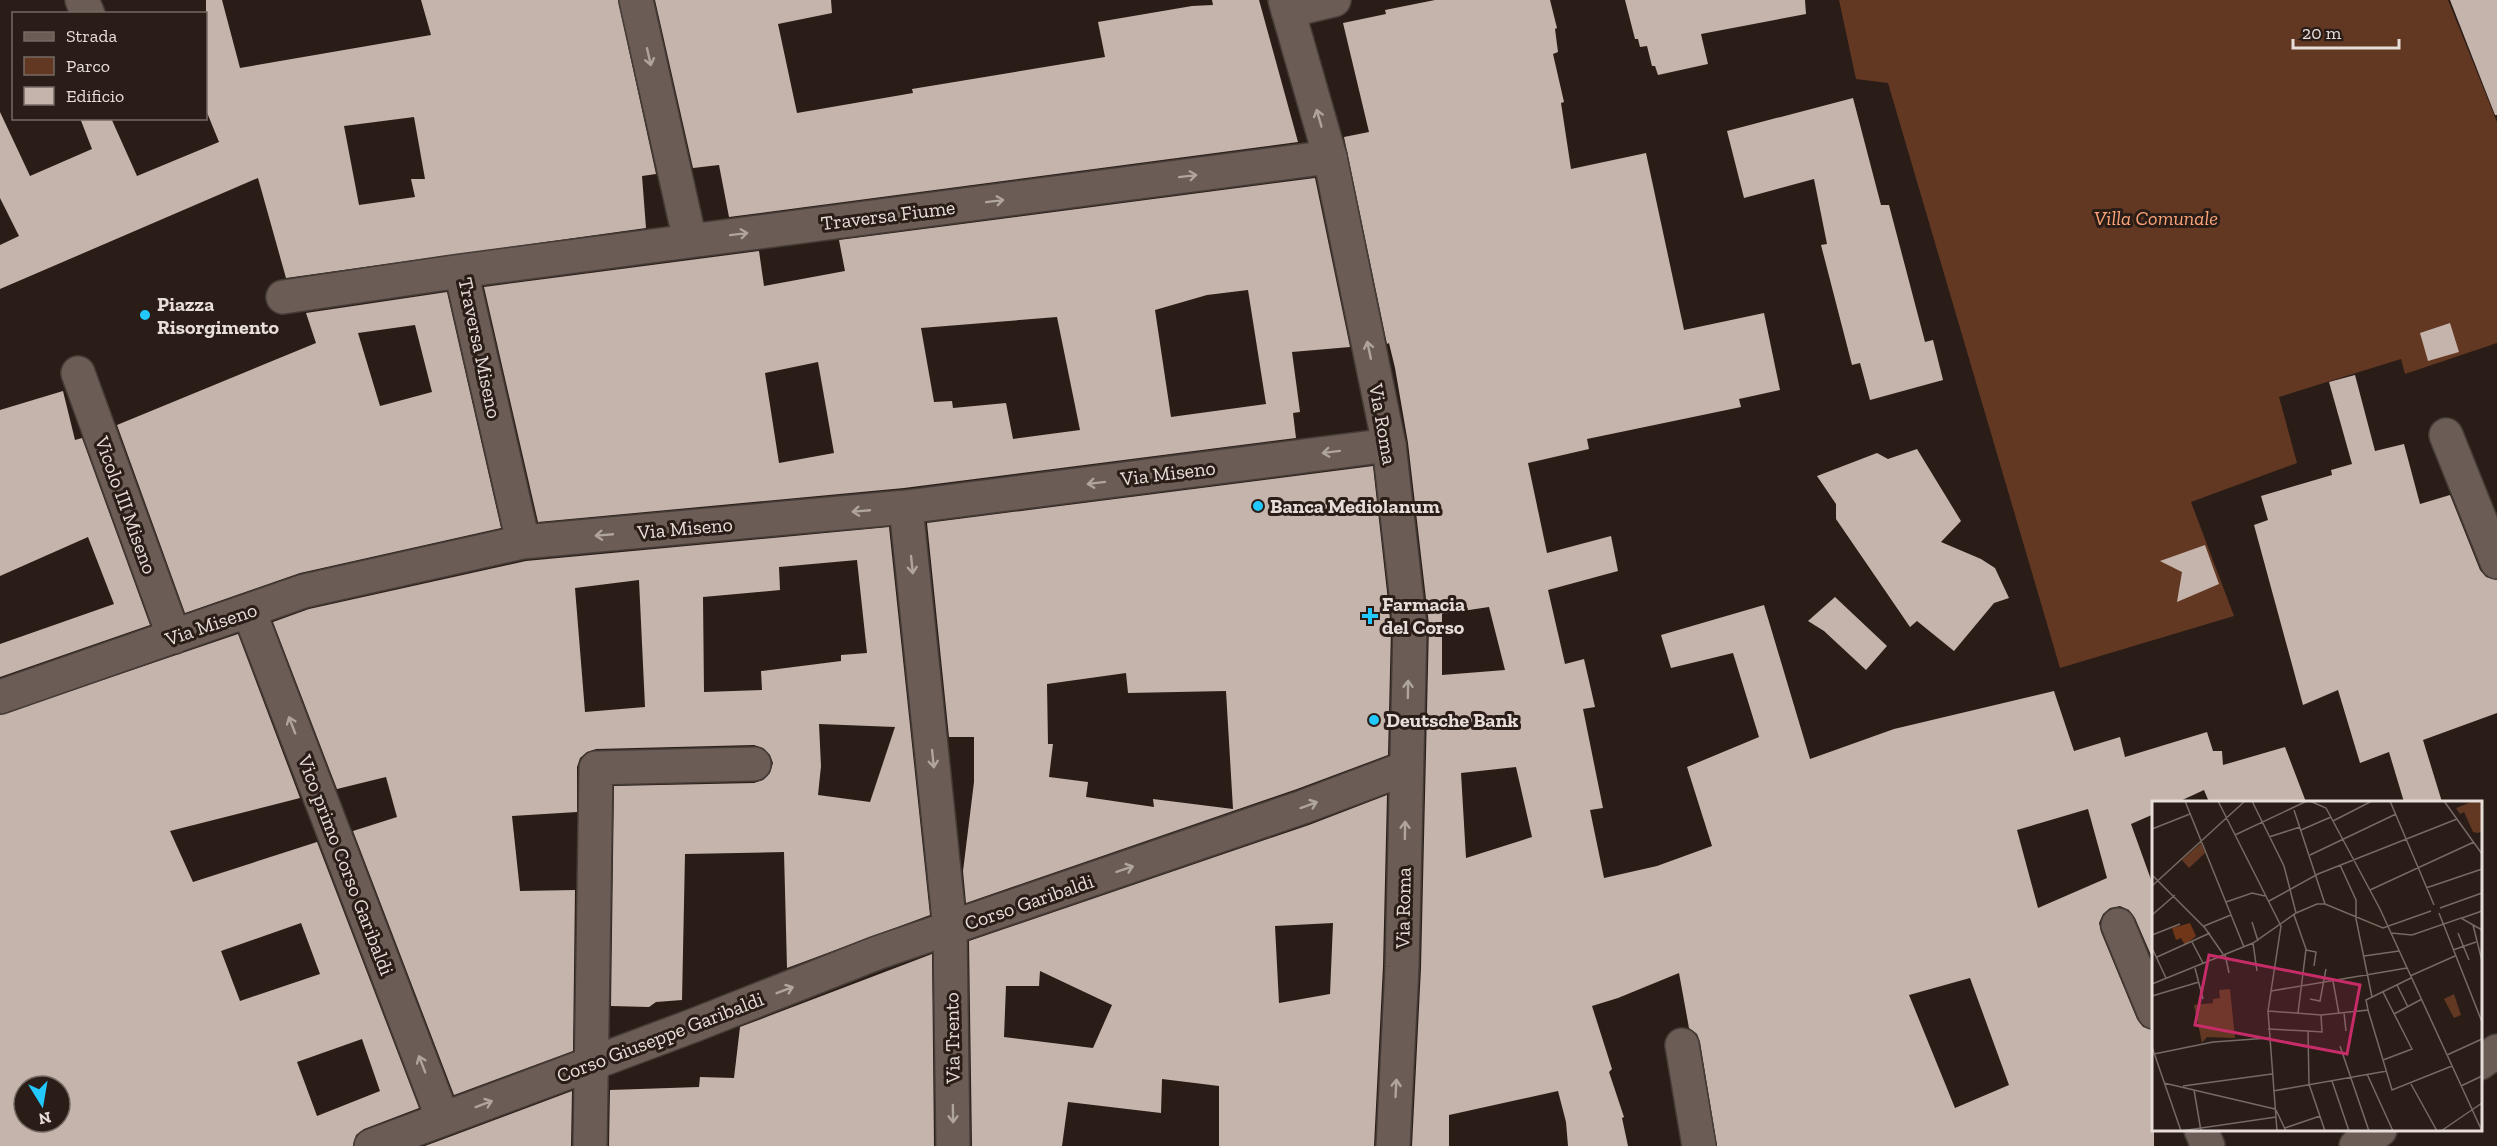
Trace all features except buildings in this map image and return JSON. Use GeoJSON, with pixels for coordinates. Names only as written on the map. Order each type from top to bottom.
{"type":"FeatureCollection","features":[{"type":"Feature","properties":{"kind":"street"},"geometry":{"type":"LineString","coordinates":[[636,0],[690,241]]}},
{"type":"Feature","properties":{"kind":"street"},"geometry":{"type":"LineString","coordinates":[[1286,5],[1334,0]]}},
{"type":"Feature","properties":{"kind":"street","name":"Via Roma"},"geometry":{"type":"LineString","coordinates":[[1286,5],[1330,157],[1389,445],[1410,627],[1402,967],[1393,1146]]}},
{"type":"Feature","properties":{"kind":"street","name":"Traversa Fiume"},"geometry":{"type":"LineString","coordinates":[[690,241],[1330,157]]}},
{"type":"Feature","properties":{"kind":"street","name":"Traversa Miseno"},"geometry":{"type":"LineString","coordinates":[[523,542],[460,271],[690,241]]}},
{"type":"Feature","properties":{"kind":"street"},"geometry":{"type":"LineString","coordinates":[[283,297],[460,271]]}},
{"type":"Feature","properties":{"kind":"street","name":"Vicolo III Miseno"},"geometry":{"type":"LineString","coordinates":[[78,373],[174,637]]}},
{"type":"Feature","properties":{"kind":"street"},"geometry":{"type":"LineString","coordinates":[[2446,435],[2497,562]]}},
{"type":"Feature","properties":{"kind":"street","name":"Via Miseno"},"geometry":{"type":"LineString","coordinates":[[0,697],[304,591],[523,542],[906,507],[1389,445]]}},
{"type":"Feature","properties":{"kind":"street","name":"Corso Garibaldi"},"geometry":{"type":"LineString","coordinates":[[906,507],[950,929],[1303,807],[1406,768]]}},
{"type":"Feature","properties":{"kind":"street","name":"Vico primo Corso Garibaldi"},"geometry":{"type":"LineString","coordinates":[[249,611],[443,1119]]}},
{"type":"Feature","properties":{"kind":"street"},"geometry":{"type":"LineString","coordinates":[[590,1146],[596,768],[754,764]]}},
{"type":"Feature","properties":{"kind":"street"},"geometry":{"type":"LineString","coordinates":[[2118,925],[2152,1007]]}},
{"type":"Feature","properties":{"kind":"street","name":"Corso Giuseppe Garibaldi"},"geometry":{"type":"LineString","coordinates":[[370,1146],[593,1064],[877,953],[950,929]]}},
{"type":"Feature","properties":{"kind":"street","name":"Via Trento"},"geometry":{"type":"LineString","coordinates":[[950,929],[953,1146]]}},
{"type":"Feature","properties":{"kind":"street"},"geometry":{"type":"LineString","coordinates":[[1682,1045],[1699,1146]]}},
{"type":"Feature","properties":{"kind":"street"},"geometry":{"type":"LineString","coordinates":[[2482,1062],[2497,1052]]}},
{"type":"Feature","properties":{"kind":"street"},"geometry":{"type":"LineString","coordinates":[[2201,1131],[2208,1146]]}},
{"type":"Feature","properties":{"kind":"street"},"geometry":{"type":"LineString","coordinates":[[2356,1146],[2378,1131]]}},
{"type":"Feature","properties":{"kind":"green space","name":"Villa Comunale"},"geometry":{"type":"Polygon","coordinates":[[[1839,0],[2448,0],[2497,122],[2497,343],[2405,374],[2401,359],[2279,397],[2297,463],[2191,502],[2234,616],[2060,668],[1888,83],[1856,79],[1839,0]]]}},
{"type":"Feature","properties":{"kind":"place","name":"Piazza Risorgimento"},"geometry":{"type":"Point","coordinates":[145,315]}},
{"type":"Feature","properties":{"kind":"place","name":"Banca Mediolanum"},"geometry":{"type":"Point","coordinates":[1258,506]}},
{"type":"Feature","properties":{"kind":"place","name":"Farmacia del Corso"},"geometry":{"type":"Point","coordinates":[1370,616]}},
{"type":"Feature","properties":{"kind":"place","name":"Deutsche Bank"},"geometry":{"type":"Point","coordinates":[1374,720]}}]}
